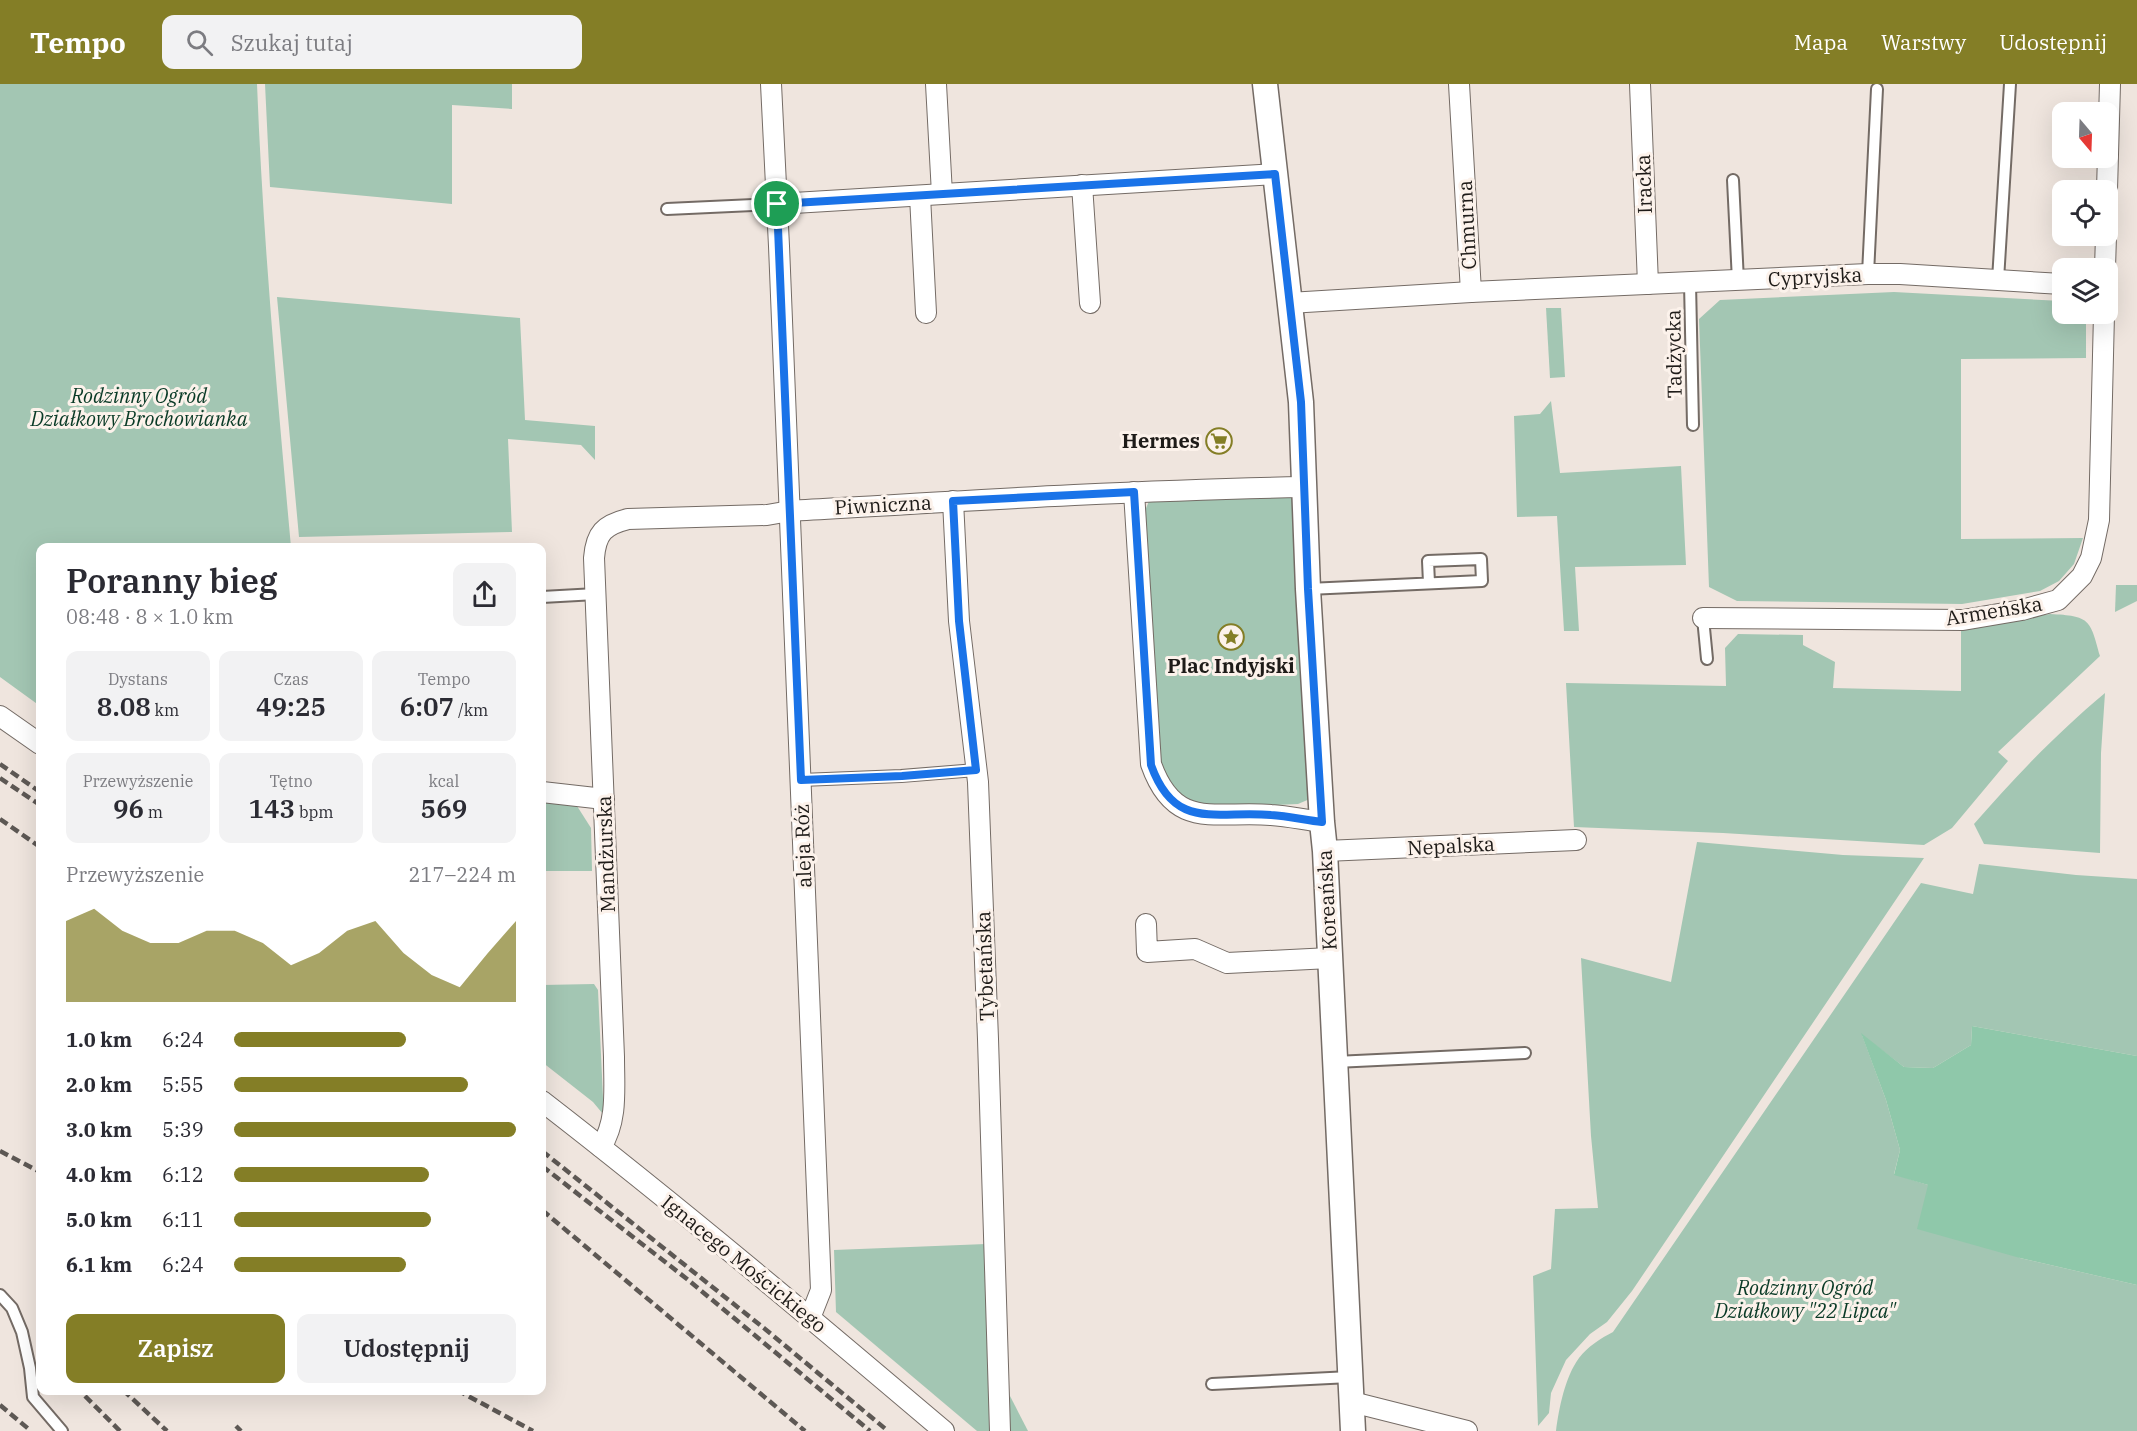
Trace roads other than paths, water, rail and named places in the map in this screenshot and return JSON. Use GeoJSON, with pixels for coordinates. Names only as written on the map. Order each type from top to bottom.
{"type":"FeatureCollection","features":[{"type":"Feature","properties":{"kind":"street","name":"aleja Róż"},"geometry":{"type":"LineString","coordinates":[[771,84],[821,1290],[810,1318]]}},
{"type":"Feature","properties":{"kind":"street"},"geometry":{"type":"LineString","coordinates":[[936,84],[942,194]]}},
{"type":"Feature","properties":{"kind":"street","name":"Koreańska"},"geometry":{"type":"LineString","coordinates":[[1265,84],[1301,402],[1308,589],[1325,851],[1353,1431]]}},
{"type":"Feature","properties":{"kind":"street","name":"Chmurna"},"geometry":{"type":"LineString","coordinates":[[1289,303],[1471,292],[1459,84]]}},
{"type":"Feature","properties":{"kind":"street","name":"Iracka"},"geometry":{"type":"LineString","coordinates":[[1640,84],[1648,284]]}},
{"type":"Feature","properties":{"kind":"street"},"geometry":{"type":"LineString","coordinates":[[2107,180],[2110,84]]}},
{"type":"Feature","properties":{"kind":"street"},"geometry":{"type":"LineString","coordinates":[[777,204],[1275,174]]}},
{"type":"Feature","properties":{"kind":"street"},"geometry":{"type":"LineString","coordinates":[[1082,185],[1089,303]]}},
{"type":"Feature","properties":{"kind":"street"},"geometry":{"type":"LineString","coordinates":[[920,196],[926,313]]}},
{"type":"Feature","properties":{"kind":"street","name":"Cypryjska"},"geometry":{"type":"LineString","coordinates":[[1471,292],[1868,274],[2052,283]]}},
{"type":"Feature","properties":{"kind":"street","name":"Armeńska"},"geometry":{"type":"LineString","coordinates":[[1703,618],[1963,620],[2022,610],[2058,600],[2082,576],[2091,558],[2099,520],[2103,324]]}},
{"type":"Feature","properties":{"kind":"street","name":"Piwniczna"},"geometry":{"type":"LineString","coordinates":[[594,558],[595,543],[601,533],[612,523],[628,519],[767,515],[790,511],[1134,492],[1305,487]]}},
{"type":"Feature","properties":{"kind":"street"},"geometry":{"type":"LineString","coordinates":[[1134,492],[1151,765],[1158,784],[1178,805],[1192,812],[1215,816],[1270,814],[1322,822]]}},
{"type":"Feature","properties":{"kind":"street","name":"Tybetańska"},"geometry":{"type":"LineString","coordinates":[[953,501],[959,621],[976,770],[988,1039],[1000,1431]]}},
{"type":"Feature","properties":{"kind":"street","name":"Mandżurska"},"geometry":{"type":"LineString","coordinates":[[594,558],[614,1057],[613,1118],[610,1133],[601,1147]]}},
{"type":"Feature","properties":{"kind":"street"},"geometry":{"type":"LineString","coordinates":[[0,716],[36,741]]}},
{"type":"Feature","properties":{"kind":"street"},"geometry":{"type":"LineString","coordinates":[[546,793],[604,800]]}},
{"type":"Feature","properties":{"kind":"street","name":"Nepalska"},"geometry":{"type":"LineString","coordinates":[[1325,851],[1576,840]]}},
{"type":"Feature","properties":{"kind":"street"},"geometry":{"type":"LineString","coordinates":[[1146,924],[1147,952],[1194,949],[1227,963],[1330,958]]}},
{"type":"Feature","properties":{"kind":"street","name":"Ignacego Mościckiego"},"geometry":{"type":"LineString","coordinates":[[546,1104],[810,1318],[944,1431]]}},
{"type":"Feature","properties":{"kind":"street"},"geometry":{"type":"LineString","coordinates":[[1352,1402],[1467,1431]]}},
{"type":"Feature","properties":{"kind":"lane"},"geometry":{"type":"LineString","coordinates":[[1998,280],[2010,84]]}},
{"type":"Feature","properties":{"kind":"lane"},"geometry":{"type":"LineString","coordinates":[[1868,274],[1877,89]]}},
{"type":"Feature","properties":{"kind":"lane"},"geometry":{"type":"LineString","coordinates":[[1732,180],[1738,281]]}},
{"type":"Feature","properties":{"kind":"lane"},"geometry":{"type":"LineString","coordinates":[[667,210],[777,204]]}},
{"type":"Feature","properties":{"kind":"lane","name":"Tadżycka"},"geometry":{"type":"LineString","coordinates":[[1690,283],[1694,425]]}},
{"type":"Feature","properties":{"kind":"lane"},"geometry":{"type":"LineString","coordinates":[[1308,589],[1482,581],[1481,559],[1428,561],[1429,583]]}},
{"type":"Feature","properties":{"kind":"lane"},"geometry":{"type":"LineString","coordinates":[[546,597],[596,594]]}},
{"type":"Feature","properties":{"kind":"lane"},"geometry":{"type":"LineString","coordinates":[[1703,618],[1707,659]]}},
{"type":"Feature","properties":{"kind":"lane"},"geometry":{"type":"LineString","coordinates":[[801,780],[976,770]]}},
{"type":"Feature","properties":{"kind":"lane"},"geometry":{"type":"LineString","coordinates":[[1335,1062],[1525,1053]]}},
{"type":"Feature","properties":{"kind":"lane"},"geometry":{"type":"LineString","coordinates":[[0,1295],[12,1308],[22,1332],[30,1368],[33,1397],[62,1431]]}},
{"type":"Feature","properties":{"kind":"lane"},"geometry":{"type":"LineString","coordinates":[[1212,1384],[1350,1377]]}},
{"type":"Feature","properties":{"kind":"railway"},"geometry":{"type":"LineString","coordinates":[[0,764],[36,789]]}},
{"type":"Feature","properties":{"kind":"railway"},"geometry":{"type":"LineString","coordinates":[[0,778],[36,802]]}},
{"type":"Feature","properties":{"kind":"railway"},"geometry":{"type":"LineString","coordinates":[[0,819],[36,844]]}},
{"type":"Feature","properties":{"kind":"railway"},"geometry":{"type":"LineString","coordinates":[[0,1151],[36,1170]]}},
{"type":"Feature","properties":{"kind":"railway"},"geometry":{"type":"LineString","coordinates":[[546,1154],[765,1329],[888,1431]]}},
{"type":"Feature","properties":{"kind":"railway"},"geometry":{"type":"LineString","coordinates":[[546,1169],[687,1279],[870,1431]]}},
{"type":"Feature","properties":{"kind":"railway"},"geometry":{"type":"LineString","coordinates":[[546,1213],[805,1431]]}},
{"type":"Feature","properties":{"kind":"railway"},"geometry":{"type":"LineString","coordinates":[[128,1395],[167,1431]]}},
{"type":"Feature","properties":{"kind":"railway"},"geometry":{"type":"LineString","coordinates":[[466,1395],[533,1431]]}},
{"type":"Feature","properties":{"kind":"railway"},"geometry":{"type":"LineString","coordinates":[[85,1396],[120,1431]]}},
{"type":"Feature","properties":{"kind":"railway"},"geometry":{"type":"LineString","coordinates":[[0,1405],[31,1431]]}},
{"type":"Feature","properties":{"kind":"railway"},"geometry":{"type":"LineString","coordinates":[[236,1426],[241,1431]]}},
{"type":"Feature","properties":{"kind":"place","name":"Hermes"},"geometry":{"type":"Point","coordinates":[1219,441]}},
{"type":"Feature","properties":{"kind":"place","name":"Plac Indyjski"},"geometry":{"type":"Point","coordinates":[1231,637]}},
{"type":"Feature","properties":{"kind":"park label","name":"Rodzinny Ogród Działkowy Brochowianka"},"geometry":{"type":"Point","coordinates":[139,408]}},
{"type":"Feature","properties":{"kind":"park label","name":"Rodzinny Ogród Działkowy \"22 Lipca\""},"geometry":{"type":"Point","coordinates":[1805,1300]}}]}
